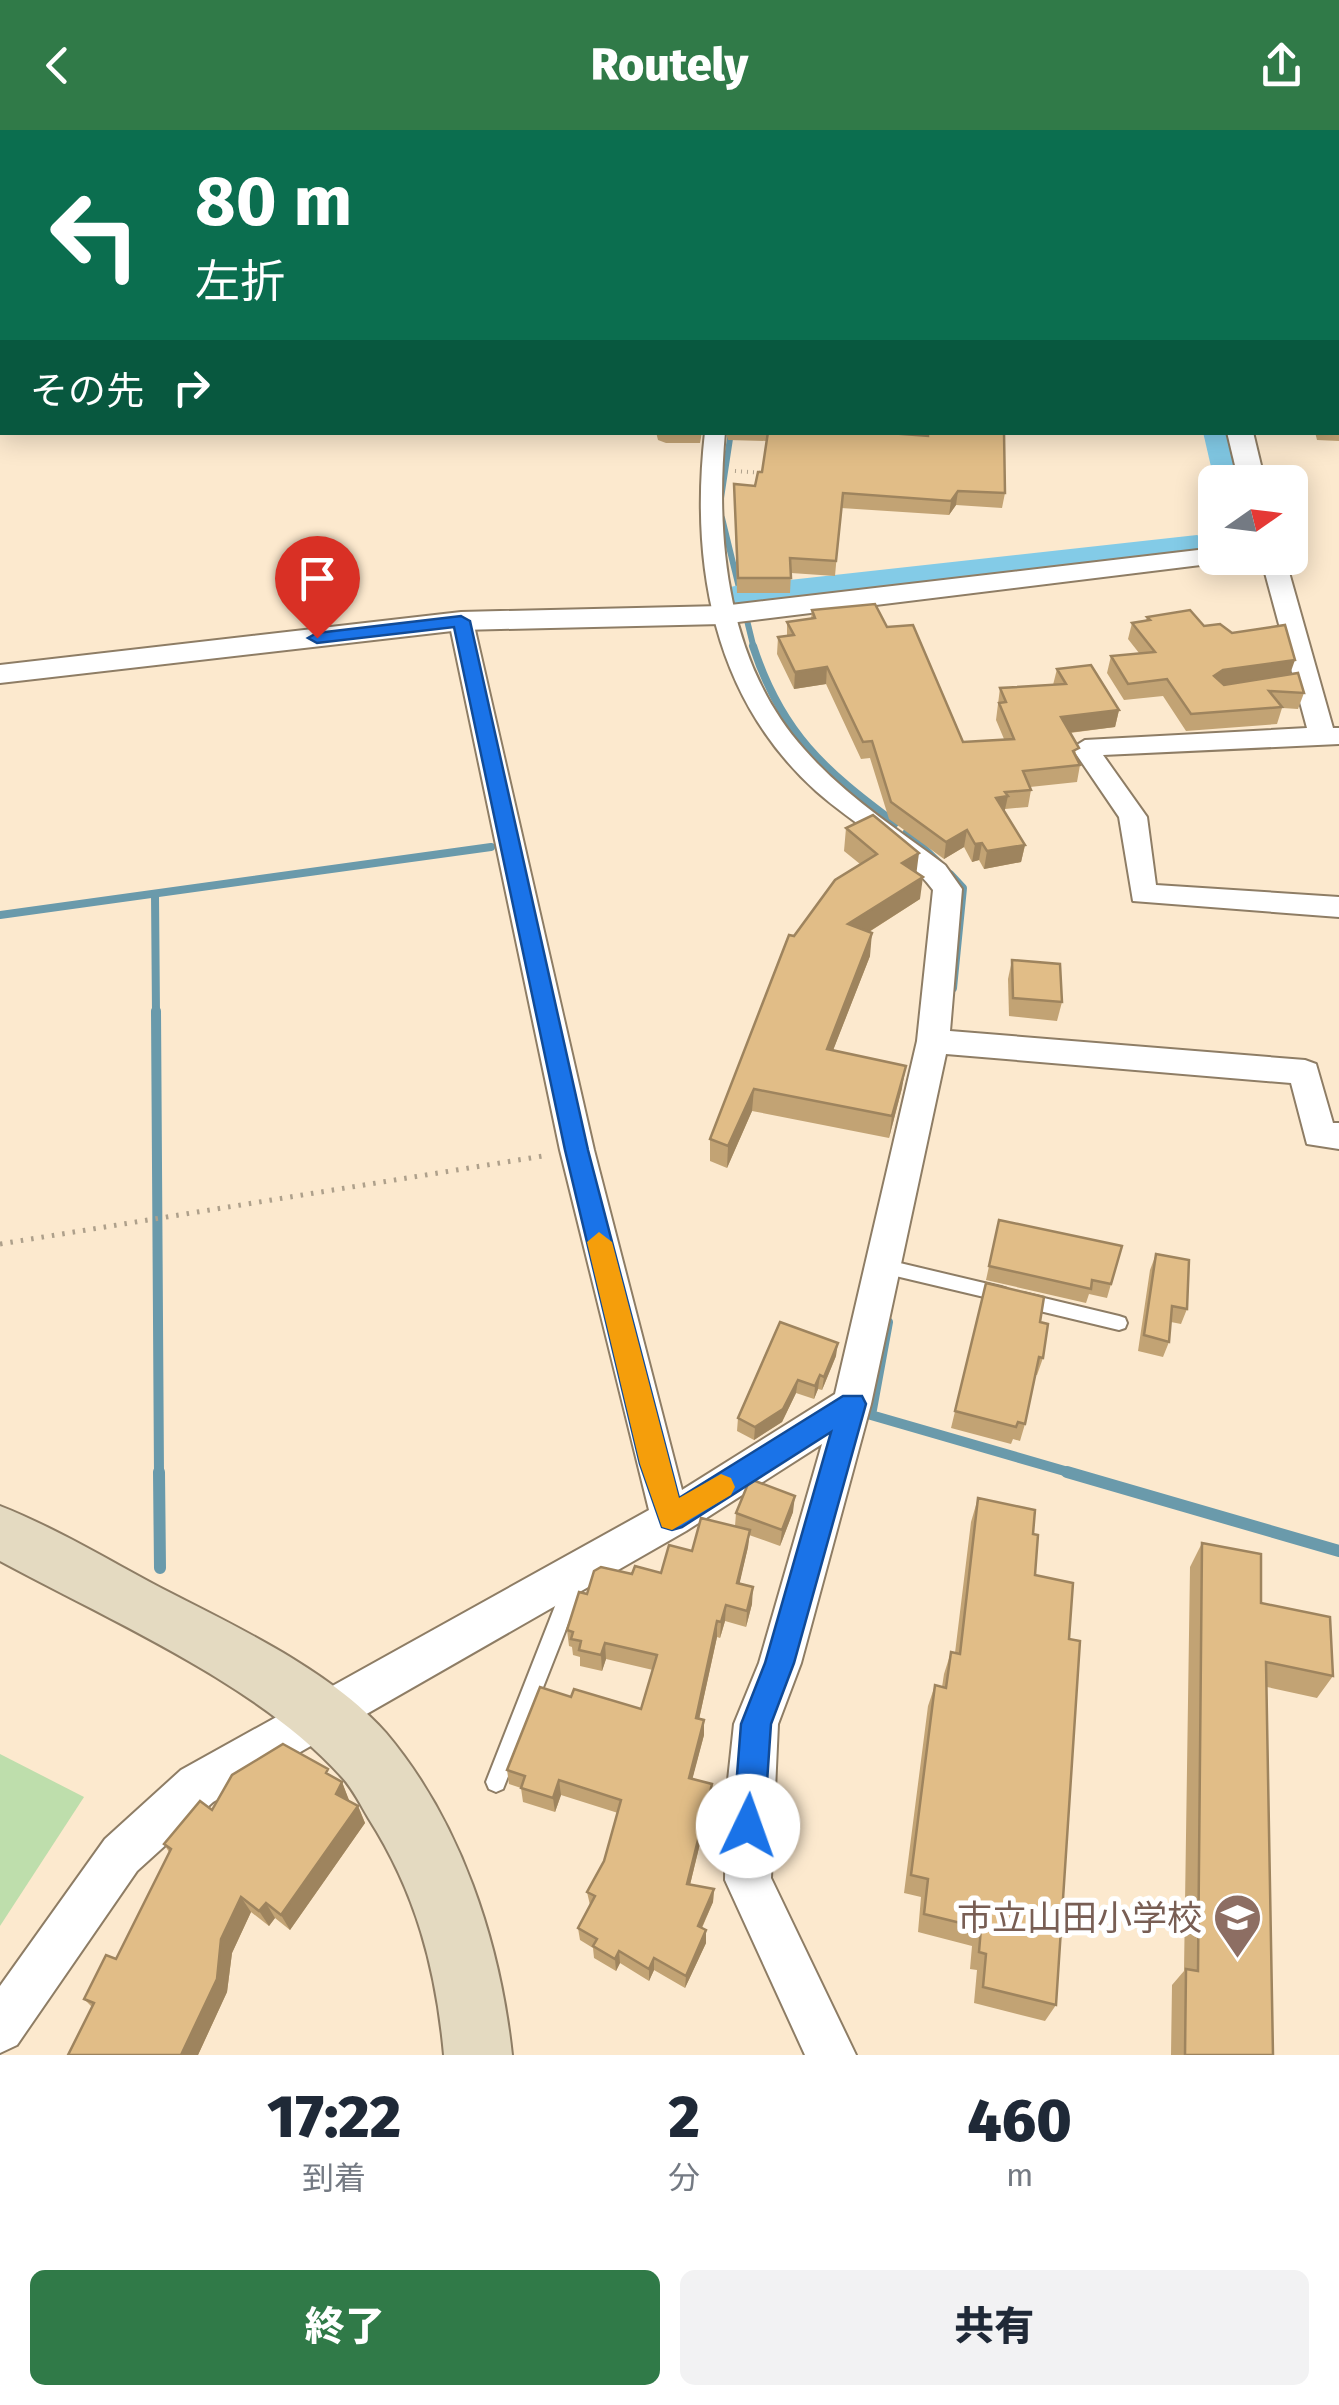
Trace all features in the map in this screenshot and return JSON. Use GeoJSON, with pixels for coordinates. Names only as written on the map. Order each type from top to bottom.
{"type":"FeatureCollection","features":[{"type":"Feature","properties":{"kind":"main road"},"geometry":{"type":"LineString","coordinates":[[0,1532],[212,1644],[321,1715],[364,1754],[419,1840],[459,1939],[472,1995],[478,2055]]}},
{"type":"Feature","properties":{"kind":"street"},"geometry":{"type":"LineString","coordinates":[[715,435],[712,543],[722,614],[755,694],[793,754],[935,872],[948,889],[933,1042],[852,1404],[780,1663],[756,1724],[749,1799],[748,1880],[832,2055]]}},
{"type":"Feature","properties":{"kind":"street"},"geometry":{"type":"LineString","coordinates":[[1241,435],[1248,465]]}},
{"type":"Feature","properties":{"kind":"street"},"geometry":{"type":"LineString","coordinates":[[0,674],[461,621],[722,614],[1198,558]]}},
{"type":"Feature","properties":{"kind":"street"},"geometry":{"type":"LineString","coordinates":[[1276,575],[1297,683],[1330,735],[1085,748],[1133,817],[1143,894],[1339,907]]}},
{"type":"Feature","properties":{"kind":"street"},"geometry":{"type":"LineString","coordinates":[[461,621],[577,1150],[654,1464],[672,1518]]}},
{"type":"Feature","properties":{"kind":"street"},"geometry":{"type":"LineString","coordinates":[[933,1042],[1305,1072],[1319,1135],[1339,1136]]}},
{"type":"Feature","properties":{"kind":"street"},"geometry":{"type":"LineString","coordinates":[[7,2004],[120,1855],[196,1786],[672,1518],[852,1404]]}},
{"type":"Feature","properties":{"kind":"lane"},"geometry":{"type":"LineString","coordinates":[[883,1266],[1119,1323]]}},
{"type":"Feature","properties":{"kind":"lane"},"geometry":{"type":"LineString","coordinates":[[496,1782],[568,1596],[568,1576]]}},
{"type":"Feature","properties":{"kind":"path"},"geometry":{"type":"LineString","coordinates":[[712,469],[780,474]]}},
{"type":"Feature","properties":{"kind":"path"},"geometry":{"type":"LineString","coordinates":[[0,1244],[577,1150]]}},
{"type":"Feature","properties":{"kind":"green space"},"geometry":{"type":"Polygon","coordinates":[[[0,1754],[84,1797],[0,1926],[0,1754]]]}},
{"type":"Feature","properties":{"kind":"building"},"geometry":{"type":"Polygon","coordinates":[[[768,435],[1004,435],[1005,493],[958,491],[951,501],[843,493],[836,561],[790,558],[791,578],[738,578],[734,484],[755,486],[758,472],[762,472],[768,435]]]}},
{"type":"Feature","properties":{"kind":"building"},"geometry":{"type":"Polygon","coordinates":[[[875,604],[887,627],[913,625],[963,742],[1014,739],[999,703],[1006,702],[1000,688],[1066,684],[1057,669],[1091,665],[1119,710],[1061,717],[1079,748],[1073,751],[1080,765],[1023,771],[1031,790],[1005,792],[1008,796],[996,798],[1025,845],[987,851],[982,843],[975,844],[967,830],[946,842],[891,802],[872,741],[863,742],[827,667],[795,672],[778,637],[794,635],[787,622],[815,618],[812,610],[875,604]]]}},
{"type":"Feature","properties":{"kind":"building"},"geometry":{"type":"Polygon","coordinates":[[[1190,610],[1204,626],[1220,624],[1232,633],[1285,625],[1295,660],[1223,670],[1214,676],[1224,685],[1298,673],[1304,693],[1269,691],[1282,707],[1191,714],[1167,679],[1128,684],[1111,656],[1155,652],[1132,623],[1190,610]]]}},
{"type":"Feature","properties":{"kind":"building"},"geometry":{"type":"Polygon","coordinates":[[[873,815],[919,853],[902,863],[923,877],[848,924],[872,933],[827,1049],[906,1066],[892,1116],[754,1089],[728,1146],[710,1139],[789,935],[794,936],[835,880],[877,854],[846,828],[873,815]]]}},
{"type":"Feature","properties":{"kind":"building"},"geometry":{"type":"Polygon","coordinates":[[[1012,960],[1060,964],[1062,1002],[1013,998],[1012,960]]]}},
{"type":"Feature","properties":{"kind":"building"},"geometry":{"type":"Polygon","coordinates":[[[999,1220],[1122,1246],[1111,1284],[1092,1280],[1091,1289],[989,1266],[999,1220]]]}},
{"type":"Feature","properties":{"kind":"building"},"geometry":{"type":"Polygon","coordinates":[[[1156,1254],[1189,1260],[1187,1309],[1172,1306],[1169,1342],[1144,1335],[1156,1254]]]}},
{"type":"Feature","properties":{"kind":"building"},"geometry":{"type":"Polygon","coordinates":[[[986,1283],[1044,1297],[1040,1322],[1048,1324],[1043,1358],[1039,1357],[1025,1424],[1018,1422],[1016,1427],[955,1411],[986,1283]]]}},
{"type":"Feature","properties":{"kind":"building"},"geometry":{"type":"Polygon","coordinates":[[[780,1322],[838,1343],[824,1377],[820,1375],[815,1386],[798,1380],[783,1409],[755,1427],[738,1418],[780,1322]]]}},
{"type":"Feature","properties":{"kind":"building"},"geometry":{"type":"Polygon","coordinates":[[[750,1479],[795,1496],[782,1530],[736,1513],[750,1479]]]}},
{"type":"Feature","properties":{"kind":"building"},"geometry":{"type":"Polygon","coordinates":[[[978,1498],[1035,1510],[1035,1575],[1073,1583],[1069,1639],[1080,1641],[1056,2005],[983,1987],[986,1954],[979,1952],[981,1928],[924,1914],[928,1879],[911,1875],[935,1685],[946,1688],[951,1652],[960,1654],[978,1498]]]}},
{"type":"Feature","properties":{"kind":"building"},"geometry":{"type":"Polygon","coordinates":[[[701,1518],[750,1530],[737,1583],[753,1587],[747,1611],[726,1605],[721,1622],[717,1621],[696,1718],[704,1720],[689,1778],[712,1784],[687,1884],[714,1889],[698,1926],[706,1930],[686,1976],[654,1958],[649,1969],[619,1951],[615,1959],[593,1946],[597,1939],[578,1928],[595,1896],[587,1892],[604,1861],[621,1800],[559,1780],[553,1798],[521,1788],[525,1776],[507,1770],[540,1687],[571,1697],[574,1689],[641,1709],[657,1655],[605,1643],[601,1655],[579,1650],[581,1641],[571,1639],[573,1632],[567,1630],[579,1592],[587,1594],[594,1571],[601,1567],[632,1574],[635,1566],[661,1573],[669,1545],[692,1551],[701,1518]]]}},
{"type":"Feature","properties":{"kind":"building"},"geometry":{"type":"Polygon","coordinates":[[[1202,1543],[1261,1554],[1261,1603],[1330,1617],[1333,1676],[1266,1662],[1273,2055],[1185,2055],[1186,1969],[1198,1971],[1202,1543]]]}},
{"type":"Feature","properties":{"kind":"building"},"geometry":{"type":"Polygon","coordinates":[[[283,1744],[328,1769],[326,1773],[342,1782],[336,1794],[358,1806],[281,1915],[266,1903],[259,1911],[241,1897],[221,1939],[217,1979],[181,2055],[68,2055],[94,2003],[84,1999],[106,1955],[116,1959],[171,1849],[164,1844],[200,1801],[212,1810],[232,1775],[283,1744]]]}},
{"type":"Feature","properties":{"kind":"waterway"},"geometry":{"type":"LineString","coordinates":[[721,498],[731,435]]}},
{"type":"Feature","properties":{"kind":"waterway"},"geometry":{"type":"LineString","coordinates":[[1221,435],[1228,465]]}},
{"type":"Feature","properties":{"kind":"waterway"},"geometry":{"type":"LineString","coordinates":[[722,518],[754,648]]}},
{"type":"Feature","properties":{"kind":"waterway"},"geometry":{"type":"LineString","coordinates":[[735,598],[1197,547]]}},
{"type":"Feature","properties":{"kind":"waterway"},"geometry":{"type":"LineString","coordinates":[[754,648],[777,703],[808,748],[847,786],[895,823]]}},
{"type":"Feature","properties":{"kind":"waterway"},"geometry":{"type":"LineString","coordinates":[[907,832],[939,863]]}},
{"type":"Feature","properties":{"kind":"waterway"},"geometry":{"type":"LineString","coordinates":[[0,915],[491,847]]}},
{"type":"Feature","properties":{"kind":"waterway"},"geometry":{"type":"LineString","coordinates":[[950,874],[963,888],[953,988]]}},
{"type":"Feature","properties":{"kind":"waterway"},"geometry":{"type":"LineString","coordinates":[[155,894],[156,1014]]}},
{"type":"Feature","properties":{"kind":"waterway"},"geometry":{"type":"LineString","coordinates":[[156,1011],[159,1474]]}},
{"type":"Feature","properties":{"kind":"waterway"},"geometry":{"type":"LineString","coordinates":[[888,1322],[871,1415],[1075,1474]]}},
{"type":"Feature","properties":{"kind":"waterway"},"geometry":{"type":"LineString","coordinates":[[159,1472],[160,1568]]}},
{"type":"Feature","properties":{"kind":"waterway"},"geometry":{"type":"LineString","coordinates":[[1067,1472],[1339,1551]]}},
{"type":"Feature","properties":{"kind":"slow traffic"},"geometry":{"type":"LineString","coordinates":[[599,1242],[654,1464],[672,1518],[721,1487]]}},
{"type":"Feature","properties":{"kind":"place","name":"市立山田小学校"},"geometry":{"type":"Point","coordinates":[1237,1960]}},
{"type":"Feature","properties":{"kind":"route"},"geometry":{"type":"LineString","coordinates":[[317,638],[461,621],[577,1150],[654,1464],[672,1518],[852,1404],[780,1663],[756,1724],[748,1826]]}}]}
